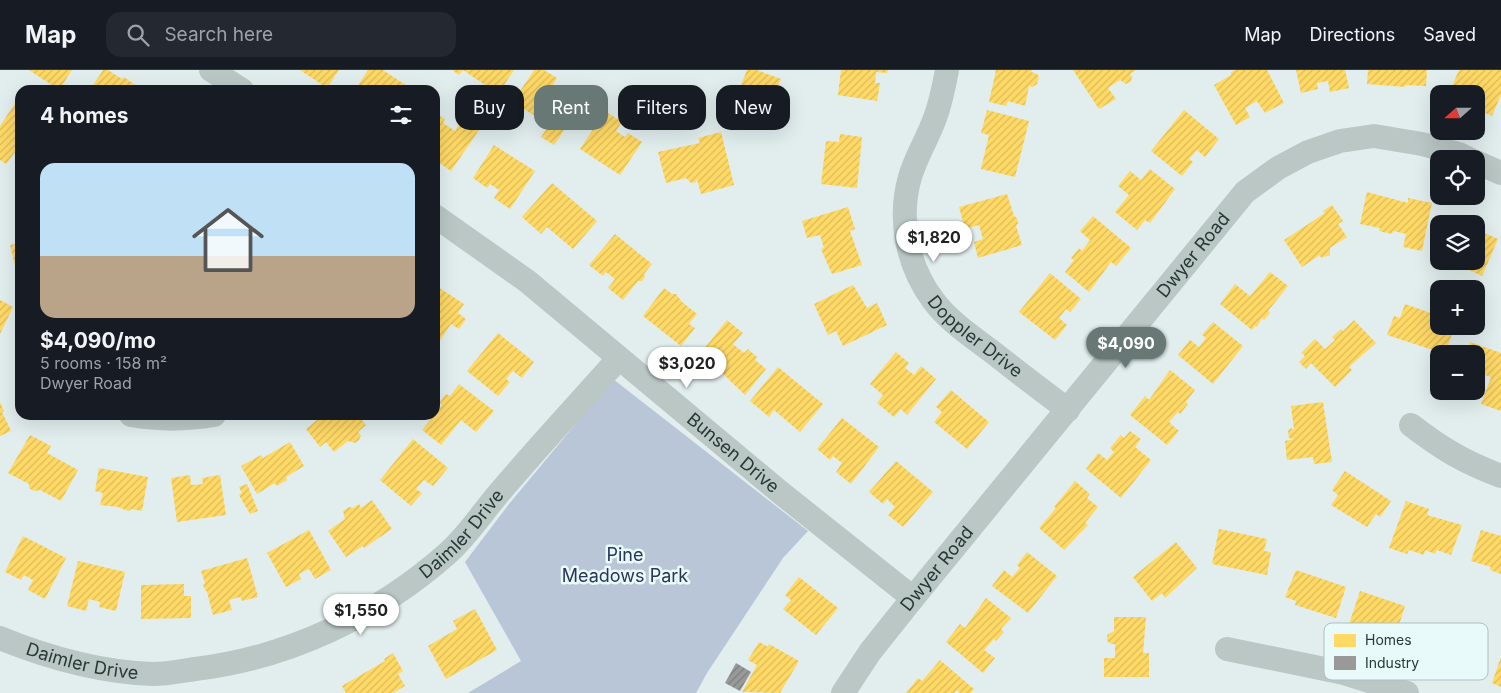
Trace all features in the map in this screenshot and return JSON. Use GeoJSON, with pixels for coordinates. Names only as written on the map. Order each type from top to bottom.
{"type":"FeatureCollection","features":[{"type":"Feature","properties":{"kind":"street"},"geometry":{"type":"LineString","coordinates":[[211,70],[234,85]]}},
{"type":"Feature","properties":{"kind":"street","name":"Doppler Drive"},"geometry":{"type":"LineString","coordinates":[[947,70],[943,94],[935,118],[910,177],[905,211],[905,228],[910,254],[920,278],[933,301],[955,323],[1068,410]]}},
{"type":"Feature","properties":{"kind":"street","name":"Dwyer Road"},"geometry":{"type":"LineString","coordinates":[[843,693],[870,652],[913,598],[1245,192],[1278,168],[1316,150],[1340,142],[1374,136],[1445,150]]}},
{"type":"Feature","properties":{"kind":"street"},"geometry":{"type":"LineString","coordinates":[[1485,166],[1501,173]]}},
{"type":"Feature","properties":{"kind":"street","name":"Bunsen Drive"},"geometry":{"type":"LineString","coordinates":[[440,220],[527,281],[781,493],[913,598]]}},
{"type":"Feature","properties":{"kind":"street","name":"Daimler Drive"},"geometry":{"type":"LineString","coordinates":[[0,638],[35,652],[86,666],[122,672],[155,674],[176,682],[210,667],[255,658],[291,647],[334,629],[382,602],[417,579],[449,552],[619,358]]}},
{"type":"Feature","properties":{"kind":"street"},"geometry":{"type":"LineString","coordinates":[[1410,425],[1440,447],[1471,465],[1501,476]]}},
{"type":"Feature","properties":{"kind":"street"},"geometry":{"type":"LineString","coordinates":[[1226,650],[1324,669]]}},
{"type":"Feature","properties":{"kind":"street"},"geometry":{"type":"LineString","coordinates":[[1366,680],[1407,693]]}},
{"type":"Feature","properties":{"kind":"green space","name":"Pine Meadows Park"},"geometry":{"type":"Polygon","coordinates":[[[613,379],[808,531],[783,558],[707,673],[696,693],[468,693],[521,661],[465,562],[509,504],[613,379]]]}},
{"type":"Feature","properties":{"kind":"building: Homes"},"geometry":{"type":"Polygon","coordinates":[[[29,70],[72,70],[62,85],[52,85],[29,70]]]}},
{"type":"Feature","properties":{"kind":"building: Homes"},"geometry":{"type":"Polygon","coordinates":[[[103,70],[108,70],[122,79],[124,77],[135,85],[93,85],[103,70]]]}},
{"type":"Feature","properties":{"kind":"building: Homes"},"geometry":{"type":"Polygon","coordinates":[[[300,70],[339,70],[329,85],[322,85],[300,70]]]}},
{"type":"Feature","properties":{"kind":"building: Homes"},"geometry":{"type":"Polygon","coordinates":[[[368,70],[383,70],[406,85],[358,85],[368,70]]]}},
{"type":"Feature","properties":{"kind":"building: Homes"},"geometry":{"type":"Polygon","coordinates":[[[452,70],[463,70],[459,75],[452,70]]]}},
{"type":"Feature","properties":{"kind":"building: Homes"},"geometry":{"type":"Polygon","coordinates":[[[463,70],[514,70],[504,85],[485,85],[463,70]]]}},
{"type":"Feature","properties":{"kind":"building: Homes"},"geometry":{"type":"Polygon","coordinates":[[[534,70],[544,70],[557,78],[553,85],[534,85],[534,115],[524,109],[524,85],[534,70]]]}},
{"type":"Feature","properties":{"kind":"building: Homes"},"geometry":{"type":"Polygon","coordinates":[[[747,70],[757,70],[781,79],[778,85],[741,85],[747,70]]]}},
{"type":"Feature","properties":{"kind":"building: Homes"},"geometry":{"type":"Polygon","coordinates":[[[841,70],[888,70],[887,73],[876,72],[875,83],[880,83],[877,101],[838,95],[841,70]]]}},
{"type":"Feature","properties":{"kind":"building: Homes"},"geometry":{"type":"Polygon","coordinates":[[[996,70],[1032,70],[1031,72],[1037,74],[1039,77],[1037,84],[1032,87],[1029,86],[1025,106],[1008,101],[1006,106],[989,102],[996,70]]]}},
{"type":"Feature","properties":{"kind":"building: Homes"},"geometry":{"type":"Polygon","coordinates":[[[1073,70],[1136,70],[1130,74],[1132,77],[1131,81],[1126,84],[1120,80],[1108,88],[1116,99],[1099,109],[1073,70]]]}},
{"type":"Feature","properties":{"kind":"building: Homes"},"geometry":{"type":"Polygon","coordinates":[[[1235,70],[1267,70],[1284,103],[1265,113],[1257,101],[1245,108],[1250,117],[1236,125],[1214,85],[1231,75],[1231,72],[1235,70]]]}},
{"type":"Feature","properties":{"kind":"building: Homes"},"geometry":{"type":"Polygon","coordinates":[[[1296,70],[1345,70],[1349,88],[1330,92],[1328,81],[1317,83],[1318,89],[1301,93],[1296,70]]]}},
{"type":"Feature","properties":{"kind":"building: Homes"},"geometry":{"type":"Polygon","coordinates":[[[1368,70],[1427,70],[1426,86],[1405,85],[1405,87],[1367,84],[1368,70]]]}},
{"type":"Feature","properties":{"kind":"building: Homes"},"geometry":{"type":"Polygon","coordinates":[[[1459,70],[1501,70],[1501,95],[1492,116],[1485,113],[1485,85],[1453,85],[1459,70]]]}},
{"type":"Feature","properties":{"kind":"building: Homes"},"geometry":{"type":"Polygon","coordinates":[[[15,104],[15,152],[6,164],[0,160],[0,126],[15,104]]]}},
{"type":"Feature","properties":{"kind":"building: Homes"},"geometry":{"type":"Polygon","coordinates":[[[987,110],[1029,121],[1015,177],[981,169],[989,135],[981,133],[987,110]]]}},
{"type":"Feature","properties":{"kind":"building: Homes"},"geometry":{"type":"Polygon","coordinates":[[[1184,110],[1219,139],[1205,157],[1197,150],[1189,159],[1193,162],[1182,176],[1151,151],[1184,110]]]}},
{"type":"Feature","properties":{"kind":"building: Homes"},"geometry":{"type":"Polygon","coordinates":[[[608,113],[618,119],[616,131],[625,137],[628,133],[642,142],[620,175],[580,149],[592,130],[608,130],[608,113]]]}},
{"type":"Feature","properties":{"kind":"building: Homes"},"geometry":{"type":"Polygon","coordinates":[[[440,116],[445,119],[443,123],[455,131],[479,130],[451,171],[440,163],[440,116]]]}},
{"type":"Feature","properties":{"kind":"building: Homes"},"geometry":{"type":"Polygon","coordinates":[[[546,130],[564,130],[554,145],[541,137],[546,130]]]}},
{"type":"Feature","properties":{"kind":"building: Homes"},"geometry":{"type":"Polygon","coordinates":[[[721,132],[734,185],[701,194],[697,179],[696,182],[691,183],[686,178],[666,183],[658,152],[700,143],[698,138],[721,132]]]}},
{"type":"Feature","properties":{"kind":"building: Homes"},"geometry":{"type":"Polygon","coordinates":[[[840,134],[862,137],[857,188],[821,184],[826,141],[839,142],[840,134]]]}},
{"type":"Feature","properties":{"kind":"building: Homes"},"geometry":{"type":"Polygon","coordinates":[[[494,145],[535,171],[510,209],[494,198],[499,190],[490,184],[487,188],[473,178],[494,145]]]}},
{"type":"Feature","properties":{"kind":"building: Homes"},"geometry":{"type":"Polygon","coordinates":[[[1150,169],[1175,189],[1150,223],[1145,220],[1137,230],[1115,212],[1129,195],[1118,186],[1130,171],[1141,180],[1150,169]]]}},
{"type":"Feature","properties":{"kind":"building: Homes"},"geometry":{"type":"Polygon","coordinates":[[[552,183],[597,221],[573,249],[547,227],[541,234],[522,217],[552,183]]]}},
{"type":"Feature","properties":{"kind":"building: Homes"},"geometry":{"type":"Polygon","coordinates":[[[1367,192],[1408,203],[1408,198],[1430,203],[1432,205],[1422,251],[1403,247],[1406,234],[1393,231],[1392,234],[1379,231],[1380,228],[1360,224],[1367,192]]]}},
{"type":"Feature","properties":{"kind":"building: Homes"},"geometry":{"type":"Polygon","coordinates":[[[1007,194],[1014,216],[1017,218],[1018,223],[1016,226],[1022,245],[978,258],[974,242],[983,239],[979,225],[965,229],[959,207],[1007,194]]]}},
{"type":"Feature","properties":{"kind":"building: Homes"},"geometry":{"type":"Polygon","coordinates":[[[1332,205],[1343,221],[1338,224],[1347,237],[1330,248],[1330,255],[1321,258],[1320,255],[1302,267],[1284,240],[1325,213],[1323,211],[1332,205]]]}},
{"type":"Feature","properties":{"kind":"building: Homes"},"geometry":{"type":"Polygon","coordinates":[[[848,207],[855,229],[850,231],[862,265],[832,274],[821,249],[824,248],[820,235],[807,238],[802,221],[848,207]]]}},
{"type":"Feature","properties":{"kind":"building: Homes"},"geometry":{"type":"Polygon","coordinates":[[[1093,216],[1131,248],[1116,266],[1111,262],[1089,292],[1065,272],[1074,260],[1071,258],[1079,248],[1082,251],[1090,240],[1080,231],[1093,216]]]}},
{"type":"Feature","properties":{"kind":"building: Homes"},"geometry":{"type":"Polygon","coordinates":[[[1485,233],[1498,239],[1485,269],[1485,233]]]}},
{"type":"Feature","properties":{"kind":"building: Homes"},"geometry":{"type":"Polygon","coordinates":[[[615,234],[652,264],[644,274],[645,277],[642,281],[638,281],[623,300],[608,288],[615,279],[606,272],[603,276],[589,265],[615,234]]]}},
{"type":"Feature","properties":{"kind":"building: Homes"},"geometry":{"type":"Polygon","coordinates":[[[15,244],[15,266],[10,245],[15,244]]]}},
{"type":"Feature","properties":{"kind":"building: Homes"},"geometry":{"type":"Polygon","coordinates":[[[1469,270],[1485,270],[1482,276],[1469,270]]]}},
{"type":"Feature","properties":{"kind":"building: Homes"},"geometry":{"type":"Polygon","coordinates":[[[1270,272],[1288,286],[1268,311],[1270,313],[1264,320],[1262,318],[1257,327],[1255,326],[1252,330],[1220,304],[1235,284],[1250,296],[1270,272]]]}},
{"type":"Feature","properties":{"kind":"building: Homes"},"geometry":{"type":"Polygon","coordinates":[[[1050,273],[1081,299],[1070,312],[1066,309],[1059,318],[1067,325],[1055,340],[1019,312],[1050,273]]]}},
{"type":"Feature","properties":{"kind":"building: Homes"},"geometry":{"type":"Polygon","coordinates":[[[853,285],[867,308],[877,303],[887,325],[843,346],[836,331],[828,335],[814,304],[853,285]]]}},
{"type":"Feature","properties":{"kind":"building: Homes"},"geometry":{"type":"Polygon","coordinates":[[[440,288],[464,304],[458,313],[466,319],[459,329],[451,324],[440,340],[440,288]]]}},
{"type":"Feature","properties":{"kind":"building: Homes"},"geometry":{"type":"Polygon","coordinates":[[[664,288],[672,294],[676,294],[682,302],[697,314],[689,324],[695,328],[681,346],[643,316],[664,288]]]}},
{"type":"Feature","properties":{"kind":"building: Homes"},"geometry":{"type":"Polygon","coordinates":[[[0,300],[13,307],[0,334],[0,300]]]}},
{"type":"Feature","properties":{"kind":"building: Homes"},"geometry":{"type":"Polygon","coordinates":[[[1405,304],[1430,313],[1430,335],[1452,335],[1448,345],[1430,345],[1430,349],[1387,335],[1394,316],[1400,318],[1405,304]]]}},
{"type":"Feature","properties":{"kind":"building: Homes"},"geometry":{"type":"Polygon","coordinates":[[[727,320],[743,333],[733,344],[744,353],[748,349],[757,357],[755,360],[766,369],[745,395],[719,370],[715,375],[696,359],[727,320]]]}},
{"type":"Feature","properties":{"kind":"building: Homes"},"geometry":{"type":"Polygon","coordinates":[[[1354,320],[1376,343],[1349,367],[1352,370],[1335,387],[1311,363],[1306,369],[1299,362],[1305,356],[1301,353],[1315,339],[1325,349],[1335,340],[1332,337],[1341,329],[1343,331],[1354,320]]]}},
{"type":"Feature","properties":{"kind":"building: Homes"},"geometry":{"type":"Polygon","coordinates":[[[1213,322],[1243,346],[1213,384],[1178,355],[1190,340],[1199,347],[1206,338],[1202,335],[1213,322]]]}},
{"type":"Feature","properties":{"kind":"building: Homes"},"geometry":{"type":"Polygon","coordinates":[[[498,333],[534,362],[522,378],[513,371],[506,379],[510,382],[498,396],[467,371],[498,333]]]}},
{"type":"Feature","properties":{"kind":"building: Homes"},"geometry":{"type":"Polygon","coordinates":[[[1485,347],[1501,353],[1501,411],[1481,404],[1482,400],[1485,400],[1485,393],[1491,377],[1485,375],[1485,347]]]}},
{"type":"Feature","properties":{"kind":"building: Homes"},"geometry":{"type":"Polygon","coordinates":[[[896,352],[909,363],[905,368],[914,375],[921,366],[936,379],[907,415],[901,409],[894,417],[877,403],[883,395],[870,384],[896,352]]]}},
{"type":"Feature","properties":{"kind":"building: Homes"},"geometry":{"type":"Polygon","coordinates":[[[778,367],[823,404],[800,432],[774,410],[769,417],[750,401],[778,367]]]}},
{"type":"Feature","properties":{"kind":"building: Homes"},"geometry":{"type":"Polygon","coordinates":[[[1170,370],[1195,390],[1180,414],[1178,412],[1169,422],[1179,431],[1167,445],[1130,415],[1145,396],[1149,400],[1170,370]]]}},
{"type":"Feature","properties":{"kind":"building: Homes"},"geometry":{"type":"Polygon","coordinates":[[[459,384],[494,411],[476,432],[461,420],[441,445],[422,430],[430,420],[440,420],[440,408],[442,405],[440,402],[446,394],[450,396],[459,384]]]}},
{"type":"Feature","properties":{"kind":"building: Homes"},"geometry":{"type":"Polygon","coordinates":[[[951,390],[989,422],[967,449],[934,422],[942,412],[936,407],[951,390]]]}},
{"type":"Feature","properties":{"kind":"building: Homes"},"geometry":{"type":"Polygon","coordinates":[[[0,402],[4,411],[2,412],[11,431],[0,436],[0,402]]]}},
{"type":"Feature","properties":{"kind":"building: Homes"},"geometry":{"type":"Polygon","coordinates":[[[1323,402],[1332,462],[1314,464],[1313,457],[1287,460],[1285,441],[1294,439],[1289,438],[1288,431],[1291,428],[1294,430],[1291,406],[1323,402]]]}},
{"type":"Feature","properties":{"kind":"building: Homes"},"geometry":{"type":"Polygon","coordinates":[[[842,418],[879,447],[851,484],[836,472],[842,463],[833,456],[830,460],[817,449],[842,418]]]}},
{"type":"Feature","properties":{"kind":"building: Homes"},"geometry":{"type":"Polygon","coordinates":[[[317,420],[362,420],[366,425],[358,432],[361,435],[359,440],[355,443],[348,441],[334,452],[326,442],[320,447],[306,429],[317,420]]]}},
{"type":"Feature","properties":{"kind":"building: Homes"},"geometry":{"type":"Polygon","coordinates":[[[1130,431],[1141,439],[1135,447],[1151,460],[1121,498],[1086,469],[1098,453],[1107,460],[1114,452],[1110,448],[1121,435],[1124,438],[1130,431]]]}},
{"type":"Feature","properties":{"kind":"building: Homes"},"geometry":{"type":"Polygon","coordinates":[[[30,435],[51,446],[47,453],[78,470],[61,501],[40,490],[34,491],[29,488],[29,484],[8,473],[30,435]]]}},
{"type":"Feature","properties":{"kind":"building: Homes"},"geometry":{"type":"Polygon","coordinates":[[[413,439],[448,468],[433,486],[424,480],[416,489],[422,493],[411,506],[380,480],[413,439]]]}},
{"type":"Feature","properties":{"kind":"building: Homes"},"geometry":{"type":"Polygon","coordinates":[[[290,442],[304,466],[286,477],[287,480],[277,486],[275,483],[257,494],[241,466],[261,455],[263,458],[290,442]]]}},
{"type":"Feature","properties":{"kind":"building: Homes"},"geometry":{"type":"Polygon","coordinates":[[[896,461],[933,492],[903,527],[888,515],[895,507],[887,499],[883,504],[869,492],[896,461]]]}},
{"type":"Feature","properties":{"kind":"building: Homes"},"geometry":{"type":"Polygon","coordinates":[[[99,468],[148,477],[142,511],[132,509],[128,511],[118,507],[100,505],[103,493],[95,491],[99,468]]]}},
{"type":"Feature","properties":{"kind":"building: Homes"},"geometry":{"type":"Polygon","coordinates":[[[1345,471],[1391,501],[1380,517],[1376,514],[1367,527],[1331,505],[1338,495],[1332,490],[1345,471]]]}},
{"type":"Feature","properties":{"kind":"building: Homes"},"geometry":{"type":"Polygon","coordinates":[[[190,475],[191,485],[203,484],[202,478],[220,475],[226,515],[177,522],[171,478],[190,475]]]}},
{"type":"Feature","properties":{"kind":"building: Homes"},"geometry":{"type":"Polygon","coordinates":[[[1075,481],[1090,494],[1087,498],[1098,507],[1085,523],[1088,525],[1064,550],[1039,528],[1075,481]]]}},
{"type":"Feature","properties":{"kind":"building: Homes"},"geometry":{"type":"Polygon","coordinates":[[[247,484],[258,511],[250,514],[239,495],[242,493],[239,487],[247,484]]]}},
{"type":"Feature","properties":{"kind":"building: Homes"},"geometry":{"type":"Polygon","coordinates":[[[372,500],[392,529],[364,548],[363,546],[346,557],[328,531],[345,519],[343,511],[359,504],[361,508],[372,500]]]}},
{"type":"Feature","properties":{"kind":"building: Homes"},"geometry":{"type":"Polygon","coordinates":[[[1406,501],[1429,509],[1427,515],[1462,525],[1451,555],[1437,550],[1435,554],[1425,550],[1424,555],[1409,550],[1407,554],[1389,548],[1406,501]]]}},
{"type":"Feature","properties":{"kind":"building: Homes"},"geometry":{"type":"Polygon","coordinates":[[[1219,529],[1267,539],[1264,551],[1271,552],[1267,575],[1212,564],[1219,529]]]}},
{"type":"Feature","properties":{"kind":"building: Homes"},"geometry":{"type":"Polygon","coordinates":[[[309,530],[331,570],[315,579],[309,569],[299,574],[301,579],[286,587],[267,553],[309,530]]]}},
{"type":"Feature","properties":{"kind":"building: Homes"},"geometry":{"type":"Polygon","coordinates":[[[1481,530],[1501,536],[1501,574],[1490,570],[1491,567],[1471,561],[1481,530]]]}},
{"type":"Feature","properties":{"kind":"building: Homes"},"geometry":{"type":"Polygon","coordinates":[[[23,536],[66,558],[45,599],[28,590],[33,580],[24,575],[21,580],[5,572],[23,536]]]}},
{"type":"Feature","properties":{"kind":"building: Homes"},"geometry":{"type":"Polygon","coordinates":[[[1176,542],[1197,568],[1165,598],[1162,593],[1152,601],[1133,577],[1176,542]]]}},
{"type":"Feature","properties":{"kind":"building: Homes"},"geometry":{"type":"Polygon","coordinates":[[[1027,552],[1057,576],[1028,613],[992,586],[1004,570],[1012,577],[1020,568],[1017,565],[1027,552]]]}},
{"type":"Feature","properties":{"kind":"building: Homes"},"geometry":{"type":"Polygon","coordinates":[[[247,558],[258,597],[242,601],[240,597],[229,600],[232,610],[213,615],[207,592],[203,586],[205,583],[201,571],[247,558]]]}},
{"type":"Feature","properties":{"kind":"building: Homes"},"geometry":{"type":"Polygon","coordinates":[[[78,561],[125,572],[116,611],[99,607],[100,602],[89,599],[86,611],[67,606],[78,561]]]}},
{"type":"Feature","properties":{"kind":"building: Homes"},"geometry":{"type":"Polygon","coordinates":[[[1296,570],[1346,587],[1336,618],[1295,605],[1296,601],[1285,597],[1296,570]]]}},
{"type":"Feature","properties":{"kind":"building: Homes"},"geometry":{"type":"Polygon","coordinates":[[[799,577],[838,608],[816,635],[783,609],[791,600],[785,595],[799,577]]]}},
{"type":"Feature","properties":{"kind":"building: Homes"},"geometry":{"type":"Polygon","coordinates":[[[184,584],[184,596],[191,596],[191,618],[141,619],[141,585],[184,584]]]}},
{"type":"Feature","properties":{"kind":"building: Homes"},"geometry":{"type":"Polygon","coordinates":[[[1360,591],[1405,606],[1400,623],[1349,623],[1360,591]]]}},
{"type":"Feature","properties":{"kind":"building: Homes"},"geometry":{"type":"Polygon","coordinates":[[[986,598],[1011,618],[1001,629],[1004,632],[984,650],[995,658],[983,673],[946,642],[960,624],[965,628],[986,598]]]}},
{"type":"Feature","properties":{"kind":"building: Homes"},"geometry":{"type":"Polygon","coordinates":[[[475,609],[497,650],[446,679],[428,646],[457,629],[453,621],[475,609]]]}},
{"type":"Feature","properties":{"kind":"building: Homes"},"geometry":{"type":"Polygon","coordinates":[[[1114,617],[1146,617],[1143,653],[1149,653],[1149,677],[1104,677],[1104,658],[1115,658],[1115,644],[1107,641],[1107,635],[1114,631],[1114,617]]]}},
{"type":"Feature","properties":{"kind":"building: Homes"},"geometry":{"type":"Polygon","coordinates":[[[759,642],[768,647],[769,644],[799,661],[780,693],[742,692],[757,665],[748,660],[759,642]]]}},
{"type":"Feature","properties":{"kind":"building: Homes"},"geometry":{"type":"Polygon","coordinates":[[[393,653],[403,671],[398,674],[405,686],[393,693],[346,693],[342,686],[385,661],[384,659],[393,653]]]}},
{"type":"Feature","properties":{"kind":"building: Homes"},"geometry":{"type":"Polygon","coordinates":[[[1501,657],[1501,687],[1492,683],[1501,657]]]}},
{"type":"Feature","properties":{"kind":"building: Homes"},"geometry":{"type":"Polygon","coordinates":[[[940,660],[974,689],[971,693],[960,693],[957,690],[954,693],[906,693],[918,678],[922,681],[940,660]]]}},
{"type":"Feature","properties":{"kind":"building: Industry"},"geometry":{"type":"Polygon","coordinates":[[[736,663],[751,672],[740,691],[725,683],[736,663]]]}}]}
